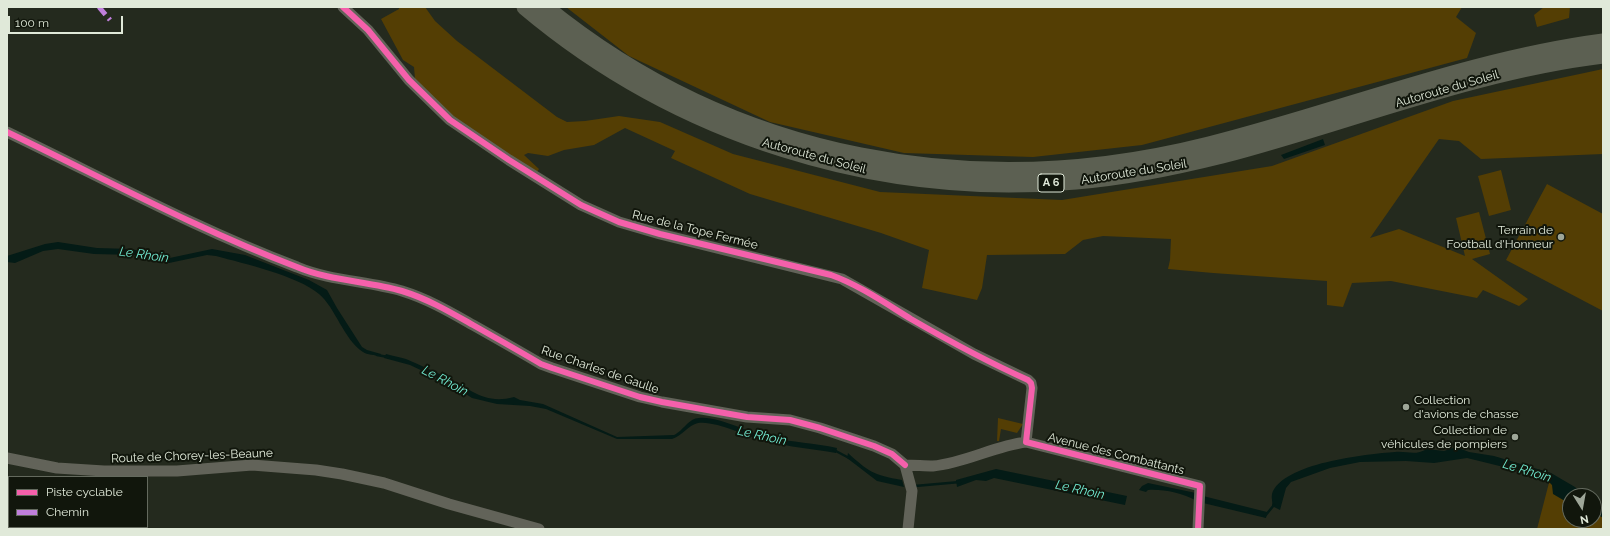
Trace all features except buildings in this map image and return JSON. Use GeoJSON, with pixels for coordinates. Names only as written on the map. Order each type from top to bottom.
{"type":"FeatureCollection","features":[{"type":"Feature","properties":{"kind":"highway","name":"Autoroute du Soleil"},"geometry":{"type":"LineString","coordinates":[[524,7],[580,49],[631,82],[689,112],[747,137],[812,158],[871,171],[924,179],[984,184],[1075,182],[1165,168],[1254,146],[1413,98],[1486,78],[1545,64],[1603,55]]}},
{"type":"Feature","properties":{"kind":"highway","name":"Autoroute du Soleil"},"geometry":{"type":"LineString","coordinates":[[545,7],[587,39],[638,71],[694,100],[751,125],[808,143],[866,157],[925,166],[984,171],[1030,171],[1118,164],[1170,154],[1264,130],[1468,69],[1527,55],[1603,42]]}},
{"type":"Feature","properties":{"kind":"street","name":"Rue de la Tope Fermée"},"geometry":{"type":"LineString","coordinates":[[343,7],[368,30],[409,80],[450,120],[508,160],[581,205],[619,222],[660,234],[842,279],[974,354],[1028,380],[1031,383],[1032,388],[1026,442]]}},
{"type":"Feature","properties":{"kind":"street","name":"Rue Charles de Gaulle"},"geometry":{"type":"LineString","coordinates":[[7,132],[181,217],[239,244],[298,268],[319,274],[402,291],[423,299],[445,309],[541,364],[626,392],[662,402],[747,417],[790,420],[820,428],[874,446],[892,454],[905,465]]}},
{"type":"Feature","properties":{"kind":"street","name":"Avenue des Combattants"},"geometry":{"type":"LineString","coordinates":[[905,465],[934,466],[1026,442],[1199,494],[1198,529]]}},
{"type":"Feature","properties":{"kind":"street","name":"Route de Chorey-les-Beaune"},"geometry":{"type":"LineString","coordinates":[[7,458],[57,468],[88,471],[155,472],[252,465],[316,470],[384,483],[449,504],[539,529]]}},
{"type":"Feature","properties":{"kind":"street"},"geometry":{"type":"LineString","coordinates":[[905,465],[912,491],[908,529]]}},
{"type":"Feature","properties":{"kind":"shaded area"},"geometry":{"type":"Polygon","coordinates":[[[399,7],[425,7],[435,21],[457,41],[557,117],[567,122],[619,116],[660,122],[733,154],[880,192],[1062,200],[1272,166],[1453,101],[1603,69],[1603,154],[1481,159],[1459,141],[1439,139],[1370,238],[1399,229],[1465,256],[1456,218],[1479,212],[1490,254],[1472,259],[1528,299],[1519,306],[1483,290],[1477,298],[1391,281],[1352,283],[1343,307],[1327,305],[1327,281],[1168,269],[1171,239],[1103,236],[1083,240],[1065,254],[987,255],[982,288],[977,300],[922,288],[929,250],[881,233],[750,194],[671,158],[675,151],[625,128],[594,145],[564,150],[548,156],[528,153],[524,155],[539,169],[535,175],[454,121],[415,79],[414,67],[403,60],[381,19],[399,9],[399,7]]]}},
{"type":"Feature","properties":{"kind":"shaded area"},"geometry":{"type":"Polygon","coordinates":[[[566,7],[1462,7],[1456,17],[1476,33],[1467,58],[1142,145],[1033,157],[904,153],[770,122],[629,56],[566,7]]]}},
{"type":"Feature","properties":{"kind":"shaded area"},"geometry":{"type":"Polygon","coordinates":[[[1544,7],[1570,7],[1569,18],[1537,27],[1534,15],[1544,7]]]}},
{"type":"Feature","properties":{"kind":"shaded area"},"geometry":{"type":"Polygon","coordinates":[[[1501,170],[1511,210],[1489,216],[1478,176],[1501,170]]]}},
{"type":"Feature","properties":{"kind":"shaded area","name":"Terrain de Football d'Honneur"},"geometry":{"type":"Polygon","coordinates":[[[1547,184],[1603,214],[1603,311],[1506,260],[1547,184]]]}},
{"type":"Feature","properties":{"kind":"shaded area"},"geometry":{"type":"Polygon","coordinates":[[[998,418],[1023,424],[1017,433],[1001,429],[999,441],[997,441],[998,418]]]}},
{"type":"Feature","properties":{"kind":"shaded area"},"geometry":{"type":"Polygon","coordinates":[[[1551,475],[1563,488],[1562,528],[1602,528],[1603,508],[1603,529],[1537,529],[1551,475]]]}},
{"type":"Feature","properties":{"kind":"water"},"geometry":{"type":"Polygon","coordinates":[[[1323,139],[1325,145],[1284,159],[1281,155],[1323,139]]]}},
{"type":"Feature","properties":{"kind":"water"},"geometry":{"type":"Polygon","coordinates":[[[58,242],[97,248],[132,249],[165,259],[212,249],[245,255],[309,280],[327,290],[362,347],[381,354],[380,356],[367,354],[356,347],[325,300],[309,287],[270,271],[216,256],[207,255],[169,263],[134,255],[94,254],[58,249],[43,251],[15,263],[7,262],[7,256],[45,244],[58,242]]]}},
{"type":"Feature","properties":{"kind":"water"},"geometry":{"type":"Polygon","coordinates":[[[386,354],[411,361],[486,397],[503,399],[514,397],[520,400],[543,404],[617,437],[674,435],[692,420],[707,418],[725,422],[770,438],[837,448],[836,453],[775,443],[722,426],[705,423],[694,424],[679,436],[672,439],[617,439],[546,409],[530,406],[497,404],[472,398],[452,385],[410,365],[384,358],[386,354]]]}},
{"type":"Feature","properties":{"kind":"water"},"geometry":{"type":"Polygon","coordinates":[[[1456,447],[1469,452],[1494,456],[1551,473],[1576,488],[1562,488],[1562,499],[1553,494],[1552,485],[1549,482],[1524,472],[1467,458],[1434,463],[1406,461],[1360,462],[1330,468],[1291,482],[1286,488],[1280,510],[1272,506],[1272,494],[1279,483],[1308,468],[1327,462],[1365,455],[1395,452],[1415,453],[1427,449],[1444,451],[1456,447]]]}},
{"type":"Feature","properties":{"kind":"water"},"geometry":{"type":"Polygon","coordinates":[[[848,453],[861,465],[872,472],[902,480],[904,487],[877,481],[847,458],[848,453]]]}},
{"type":"Feature","properties":{"kind":"water"},"geometry":{"type":"Polygon","coordinates":[[[996,469],[1127,496],[1125,505],[994,478],[986,481],[976,480],[957,487],[956,480],[996,469]]]}},
{"type":"Feature","properties":{"kind":"water"},"geometry":{"type":"Polygon","coordinates":[[[1148,483],[1196,493],[1195,500],[1178,493],[1154,490],[1148,490],[1146,492],[1139,490],[1142,486],[1148,483]]]}},
{"type":"Feature","properties":{"kind":"water"},"geometry":{"type":"Polygon","coordinates":[[[1203,496],[1267,512],[1266,518],[1203,503],[1203,496]]]}},
{"type":"Feature","properties":{"kind":"waterway","name":"Le Rhoin"},"geometry":{"type":"LineString","coordinates":[[377,355],[388,357]]}},
{"type":"Feature","properties":{"kind":"waterway","name":"Le Rhoin"},"geometry":{"type":"LineString","coordinates":[[834,450],[849,458]]}},
{"type":"Feature","properties":{"kind":"waterway","name":"Le Rhoin"},"geometry":{"type":"LineString","coordinates":[[915,486],[960,482]]}},
{"type":"Feature","properties":{"kind":"waterway","name":"Le Rhoin"},"geometry":{"type":"LineString","coordinates":[[1265,516],[1274,505]]}},
{"type":"Feature","properties":{"kind":"marked path"},"geometry":{"type":"LineString","coordinates":[[99,7],[110,20]]}},
{"type":"Feature","properties":{"kind":"cycle path"},"geometry":{"type":"LineString","coordinates":[[343,7],[368,30],[409,80],[450,120],[509,160],[581,205],[619,222],[660,234],[831,275],[862,289],[954,343],[1028,380],[1031,383],[1032,388],[1026,442],[1200,486],[1198,529]]}},
{"type":"Feature","properties":{"kind":"cycle path"},"geometry":{"type":"LineString","coordinates":[[7,132],[187,220],[260,252],[310,272],[402,291],[421,298],[456,315],[541,364],[640,397],[747,417],[790,420],[820,428],[874,446],[892,454],[905,465]]}},
{"type":"Feature","properties":{"kind":"place","name":"Terrain de Football d'Honneur"},"geometry":{"type":"Point","coordinates":[1561,237]}},
{"type":"Feature","properties":{"kind":"place","name":"Collection d'avions de chasse"},"geometry":{"type":"Point","coordinates":[1406,407]}},
{"type":"Feature","properties":{"kind":"place","name":"Collection de véhicules de pompiers"},"geometry":{"type":"Point","coordinates":[1515,437]}}]}
